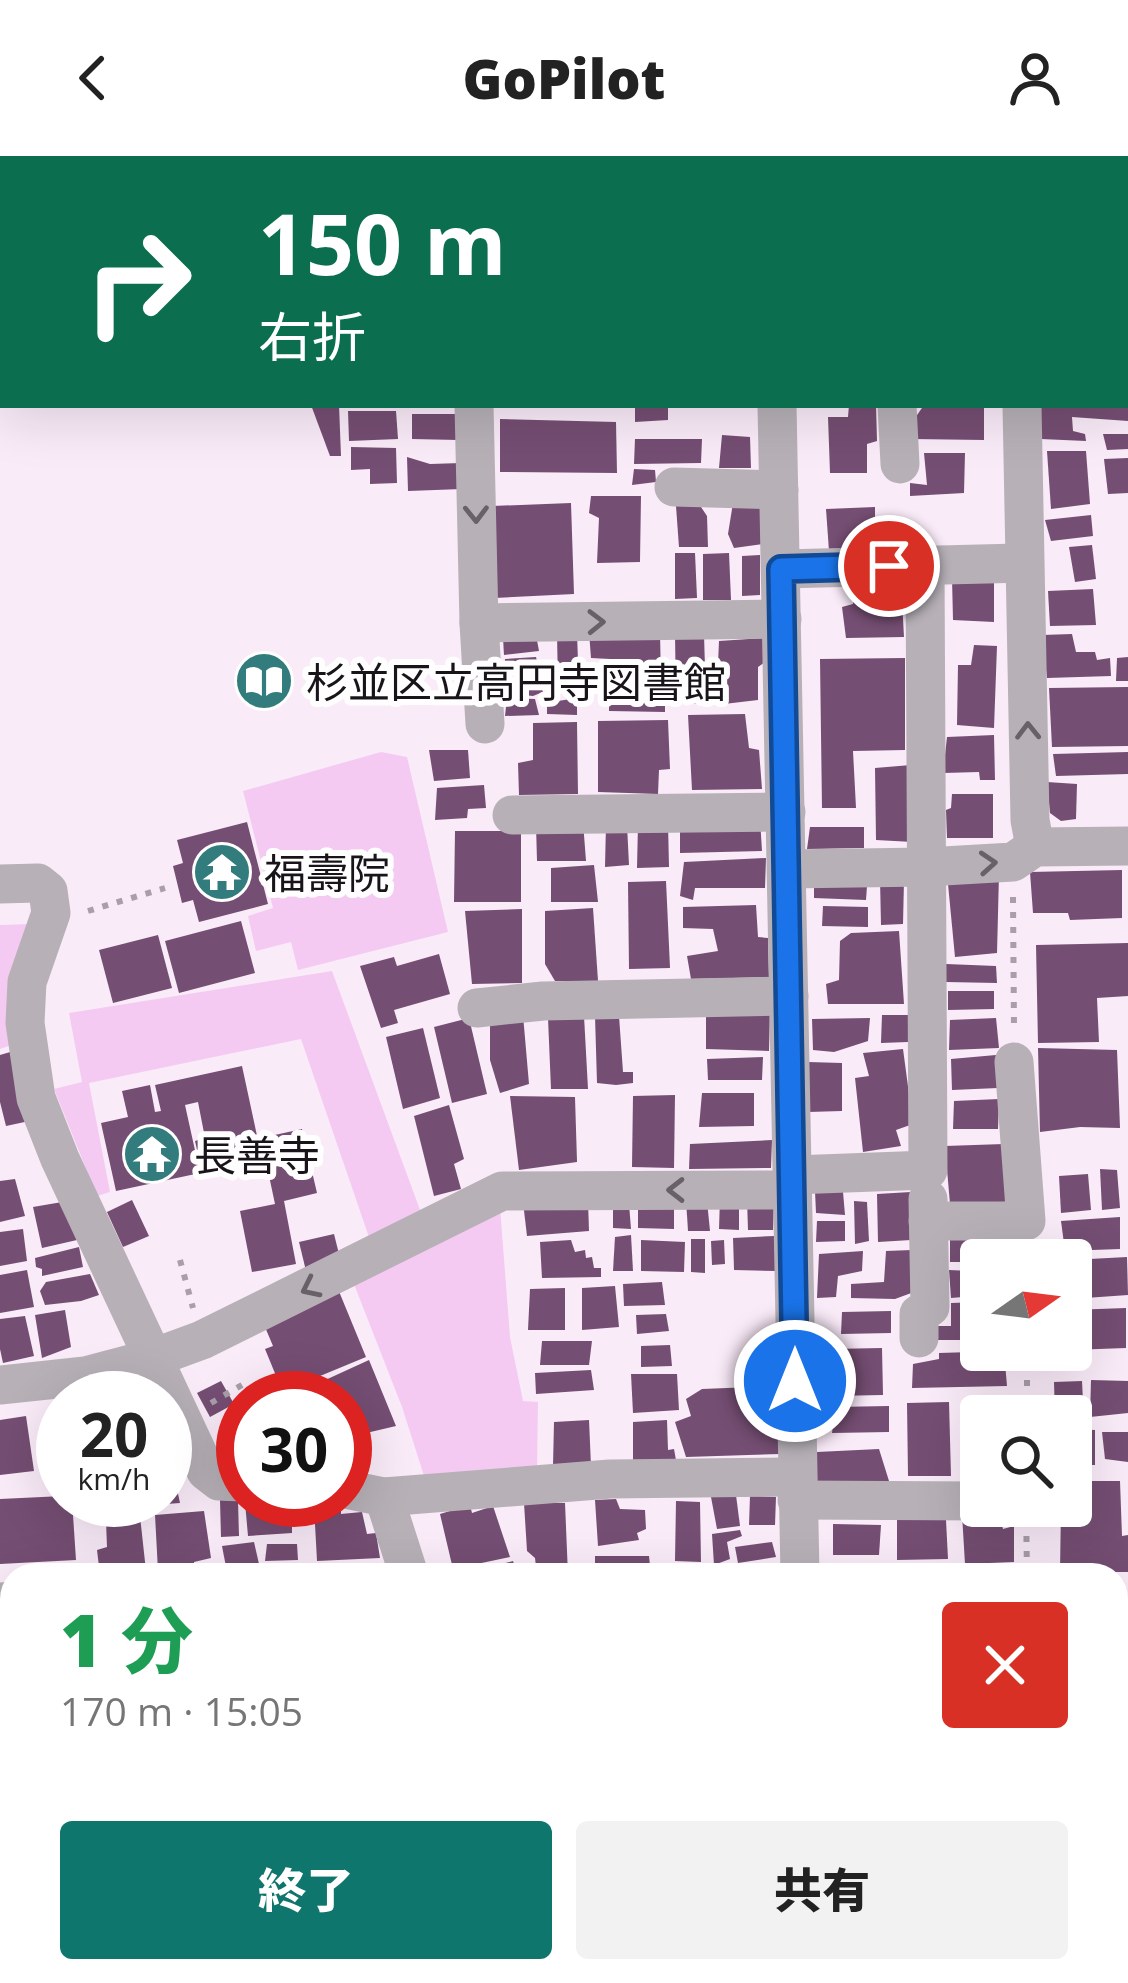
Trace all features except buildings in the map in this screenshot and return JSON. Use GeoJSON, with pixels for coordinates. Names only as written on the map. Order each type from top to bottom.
{"type":"FeatureCollection","features":[{"type":"Feature","properties":{"kind":"street"},"geometry":{"type":"LineString","coordinates":[[474,408],[485,724]]}},
{"type":"Feature","properties":{"kind":"street"},"geometry":{"type":"LineString","coordinates":[[777,408],[799,1563]]}},
{"type":"Feature","properties":{"kind":"street"},"geometry":{"type":"LineString","coordinates":[[897,408],[900,464]]}},
{"type":"Feature","properties":{"kind":"street"},"geometry":{"type":"LineString","coordinates":[[1022,408],[1030,820],[1035,847]]}},
{"type":"Feature","properties":{"kind":"street"},"geometry":{"type":"LineString","coordinates":[[674,488],[779,490]]}},
{"type":"Feature","properties":{"kind":"street"},"geometry":{"type":"LineString","coordinates":[[781,569],[1023,563]]}},
{"type":"Feature","properties":{"kind":"street"},"geometry":{"type":"LineString","coordinates":[[919,1338],[919,1315],[930,1307],[925,566]]}},
{"type":"Feature","properties":{"kind":"street"},"geometry":{"type":"LineString","coordinates":[[478,623],[782,619]]}},
{"type":"Feature","properties":{"kind":"street"},"geometry":{"type":"LineString","coordinates":[[512,814],[786,812]]}},
{"type":"Feature","properties":{"kind":"street"},"geometry":{"type":"LineString","coordinates":[[787,868],[1013,862],[1035,847],[1128,846]]}},
{"type":"Feature","properties":{"kind":"street"},"geometry":{"type":"LineString","coordinates":[[0,884],[38,883],[48,891],[51,913],[27,982],[25,1024],[36,1098],[206,1472],[216,1479]]}},
{"type":"Feature","properties":{"kind":"street"},"geometry":{"type":"LineString","coordinates":[[477,1008],[544,1001],[789,996]]}},
{"type":"Feature","properties":{"kind":"street"},"geometry":{"type":"LineString","coordinates":[[928,1221],[1026,1221],[1014,1062]]}},
{"type":"Feature","properties":{"kind":"street"},"geometry":{"type":"LineString","coordinates":[[0,1384],[85,1376],[153,1358],[222,1330],[502,1191],[793,1183],[928,1170]]}},
{"type":"Feature","properties":{"kind":"street"},"geometry":{"type":"LineString","coordinates":[[372,1493],[610,1479],[960,1500]]}},
{"type":"Feature","properties":{"kind":"street"},"geometry":{"type":"LineString","coordinates":[[372,1508],[402,1563]]}},
{"type":"Feature","properties":{"kind":"path"},"geometry":{"type":"LineString","coordinates":[[86,912],[165,888]]}},
{"type":"Feature","properties":{"kind":"path"},"geometry":{"type":"LineString","coordinates":[[1027,1527],[1028,1563]]}},
{"type":"Feature","properties":{"kind":"shaded area"},"geometry":{"type":"Polygon","coordinates":[[[381,752],[407,757],[448,932],[298,970],[291,942],[256,951],[248,916],[273,908],[243,791],[381,752]]]}},
{"type":"Feature","properties":{"kind":"shaded area"},"geometry":{"type":"Polygon","coordinates":[[[31,924],[14,1044],[0,1049],[0,925],[31,924]]]}},
{"type":"Feature","properties":{"kind":"shaded area"},"geometry":{"type":"Polygon","coordinates":[[[332,971],[423,1218],[371,1243],[301,1039],[89,1083],[110,1192],[97,1196],[54,1089],[82,1082],[69,1013],[332,971]]]}},
{"type":"Feature","properties":{"kind":"shaded area"},"geometry":{"type":"Polygon","coordinates":[[[500,1207],[510,1337],[523,1401],[538,1402],[537,1470],[426,1482],[352,1279],[500,1207]]]}},
{"type":"Feature","properties":{"kind":"place","name":"杉並区立高円寺図書館"},"geometry":{"type":"Point","coordinates":[264,681]}},
{"type":"Feature","properties":{"kind":"place","name":"福壽院"},"geometry":{"type":"Point","coordinates":[222,872]}},
{"type":"Feature","properties":{"kind":"place","name":"長善寺"},"geometry":{"type":"Point","coordinates":[152,1154]}},
{"type":"Feature","properties":{"kind":"route"},"geometry":{"type":"LineString","coordinates":[[795,1381],[781,569],[889,566]]}}]}
